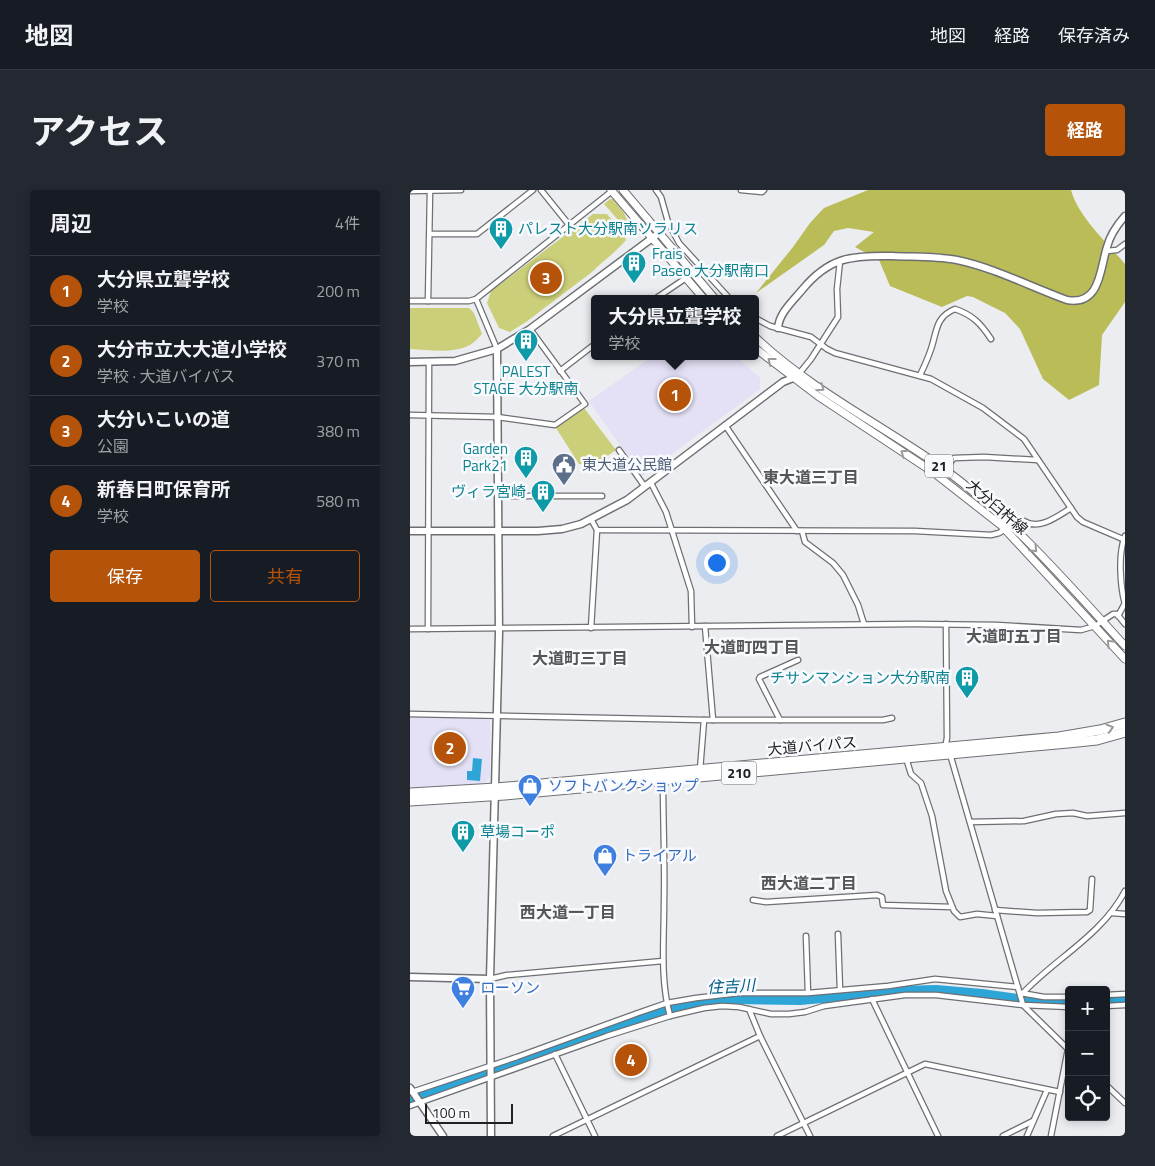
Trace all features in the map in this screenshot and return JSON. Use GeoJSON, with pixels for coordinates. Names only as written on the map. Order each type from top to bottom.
{"type":"FeatureCollection","features":[{"type":"Feature","properties":{"kind":"highway","name":"大道バイパス"},"geometry":{"type":"LineString","coordinates":[[410,793],[496,792],[663,780],[906,758],[1059,737],[1100,730],[1125,723]]}},
{"type":"Feature","properties":{"kind":"highway","name":"大道バイパス"},"geometry":{"type":"LineString","coordinates":[[410,801],[700,770],[1097,740],[1125,732]]}},
{"type":"Feature","properties":{"kind":"main road"},"geometry":{"type":"LineString","coordinates":[[623,190],[712,295]]}},
{"type":"Feature","properties":{"kind":"main road"},"geometry":{"type":"LineString","coordinates":[[612,191],[701,295]]}},
{"type":"Feature","properties":{"kind":"main road","name":"大分臼杵線"},"geometry":{"type":"LineString","coordinates":[[759,341],[800,374],[944,470],[1009,528],[1125,646]]}},
{"type":"Feature","properties":{"kind":"main road","name":"大分臼杵線"},"geometry":{"type":"LineString","coordinates":[[759,351],[793,378],[933,472],[1009,528],[1125,659]]}},
{"type":"Feature","properties":{"kind":"street"},"geometry":{"type":"LineString","coordinates":[[410,191],[461,190]]}},
{"type":"Feature","properties":{"kind":"street"},"geometry":{"type":"LineString","coordinates":[[430,234],[476,234],[533,190]]}},
{"type":"Feature","properties":{"kind":"street"},"geometry":{"type":"LineString","coordinates":[[541,190],[570,226]]}},
{"type":"Feature","properties":{"kind":"street"},"geometry":{"type":"LineString","coordinates":[[656,190],[661,197],[668,222],[679,243],[726,295]]}},
{"type":"Feature","properties":{"kind":"street"},"geometry":{"type":"LineString","coordinates":[[741,190],[762,192],[764,190]]}},
{"type":"Feature","properties":{"kind":"street"},"geometry":{"type":"LineString","coordinates":[[428,301],[430,191]]}},
{"type":"Feature","properties":{"kind":"street"},"geometry":{"type":"LineString","coordinates":[[410,300],[469,301],[476,299],[612,191]]}},
{"type":"Feature","properties":{"kind":"street"},"geometry":{"type":"LineString","coordinates":[[778,328],[781,316],[813,277],[825,267],[840,260],[868,256],[929,256],[954,260],[982,268],[1067,300],[1076,301],[1085,298],[1095,289],[1111,236],[1125,216]]}},
{"type":"Feature","properties":{"kind":"street"},"geometry":{"type":"LineString","coordinates":[[410,362],[462,360],[497,349],[530,329],[659,233]]}},
{"type":"Feature","properties":{"kind":"street"},"geometry":{"type":"LineString","coordinates":[[1106,251],[1117,250],[1125,244]]}},
{"type":"Feature","properties":{"kind":"street"},"geometry":{"type":"LineString","coordinates":[[410,531],[562,529],[591,519],[614,508],[648,485],[783,382],[800,374],[839,314],[836,289],[840,260]]}},
{"type":"Feature","properties":{"kind":"street"},"geometry":{"type":"LineString","coordinates":[[661,295],[686,278]]}},
{"type":"Feature","properties":{"kind":"street"},"geometry":{"type":"LineString","coordinates":[[476,299],[497,349],[499,629],[490,979],[491,1136]]}},
{"type":"Feature","properties":{"kind":"street"},"geometry":{"type":"LineString","coordinates":[[920,375],[932,347],[936,330],[947,312],[955,309],[970,316],[978,321],[991,339]]}},
{"type":"Feature","properties":{"kind":"street"},"geometry":{"type":"LineString","coordinates":[[759,320],[778,328],[811,336],[835,353],[940,382],[983,408],[1024,438],[1077,517],[1083,522],[1124,539],[1121,554],[1121,581],[1125,604],[1118,616]]}},
{"type":"Feature","properties":{"kind":"street"},"geometry":{"type":"LineString","coordinates":[[410,416],[497,416],[555,425],[585,404],[530,329]]}},
{"type":"Feature","properties":{"kind":"street"},"geometry":{"type":"LineString","coordinates":[[560,371],[591,347]]}},
{"type":"Feature","properties":{"kind":"street"},"geometry":{"type":"LineString","coordinates":[[428,629],[429,362]]}},
{"type":"Feature","properties":{"kind":"street"},"geometry":{"type":"LineString","coordinates":[[725,425],[800,531],[805,542],[833,563],[843,575],[858,606],[864,624]]}},
{"type":"Feature","properties":{"kind":"street"},"geometry":{"type":"LineString","coordinates":[[618,450],[648,485],[666,512],[691,591],[692,627]]}},
{"type":"Feature","properties":{"kind":"street"},"geometry":{"type":"LineString","coordinates":[[944,470],[954,458],[984,457],[1038,460]]}},
{"type":"Feature","properties":{"kind":"street"},"geometry":{"type":"LineString","coordinates":[[498,496],[602,496]]}},
{"type":"Feature","properties":{"kind":"street"},"geometry":{"type":"LineString","coordinates":[[597,530],[915,531],[991,535],[1024,521],[1030,525],[1038,525],[1071,508]]}},
{"type":"Feature","properties":{"kind":"street"},"geometry":{"type":"LineString","coordinates":[[591,519],[597,530],[591,628]]}},
{"type":"Feature","properties":{"kind":"street"},"geometry":{"type":"LineString","coordinates":[[410,629],[946,624],[1074,630],[1095,626],[1111,614],[1118,616],[1125,624]]}},
{"type":"Feature","properties":{"kind":"street"},"geometry":{"type":"LineString","coordinates":[[946,624],[948,751],[1023,1005],[1065,1047]]}},
{"type":"Feature","properties":{"kind":"street"},"geometry":{"type":"LineString","coordinates":[[705,626],[713,720]]}},
{"type":"Feature","properties":{"kind":"street"},"geometry":{"type":"LineString","coordinates":[[780,720],[759,679],[777,668],[798,660]]}},
{"type":"Feature","properties":{"kind":"street"},"geometry":{"type":"LineString","coordinates":[[410,714],[704,720],[883,720],[892,718]]}},
{"type":"Feature","properties":{"kind":"street"},"geometry":{"type":"LineString","coordinates":[[700,770],[704,720]]}},
{"type":"Feature","properties":{"kind":"street"},"geometry":{"type":"LineString","coordinates":[[906,758],[911,774],[921,783],[932,816],[946,891],[954,911],[960,917],[996,913],[1087,912],[1090,910],[1092,879]]}},
{"type":"Feature","properties":{"kind":"street"},"geometry":{"type":"LineString","coordinates":[[663,780],[663,961],[667,1005],[670,1015]]}},
{"type":"Feature","properties":{"kind":"street"},"geometry":{"type":"LineString","coordinates":[[970,822],[1024,820],[1073,813],[1086,816],[1125,813]]}},
{"type":"Feature","properties":{"kind":"street"},"geometry":{"type":"LineString","coordinates":[[1020,992],[1086,938],[1112,913],[1125,891]]}},
{"type":"Feature","properties":{"kind":"street"},"geometry":{"type":"LineString","coordinates":[[753,900],[766,902],[877,895],[882,897],[883,905],[952,907]]}},
{"type":"Feature","properties":{"kind":"street"},"geometry":{"type":"LineString","coordinates":[[1112,913],[1125,914]]}},
{"type":"Feature","properties":{"kind":"street"},"geometry":{"type":"LineString","coordinates":[[838,934],[840,990]]}},
{"type":"Feature","properties":{"kind":"street"},"geometry":{"type":"LineString","coordinates":[[806,936],[808,992]]}},
{"type":"Feature","properties":{"kind":"street"},"geometry":{"type":"LineString","coordinates":[[410,978],[490,979],[663,961]]}},
{"type":"Feature","properties":{"kind":"street"},"geometry":{"type":"LineString","coordinates":[[443,1136],[412,1092],[667,1005],[716,995],[840,990],[888,986],[935,979],[1044,997],[1065,997]]}},
{"type":"Feature","properties":{"kind":"street"},"geometry":{"type":"LineString","coordinates":[[1110,995],[1125,994]]}},
{"type":"Feature","properties":{"kind":"street"},"geometry":{"type":"LineString","coordinates":[[410,1106],[555,1054],[670,1015],[688,1011],[722,1006],[771,1014],[789,1014],[905,995],[936,995],[1023,1005],[1065,1007]]}},
{"type":"Feature","properties":{"kind":"street"},"geometry":{"type":"LineString","coordinates":[[872,999],[938,1136]]}},
{"type":"Feature","properties":{"kind":"street"},"geometry":{"type":"LineString","coordinates":[[1110,1006],[1125,1005]]}},
{"type":"Feature","properties":{"kind":"street"},"geometry":{"type":"LineString","coordinates":[[749,1009],[760,1036],[810,1136]]}},
{"type":"Feature","properties":{"kind":"street"},"geometry":{"type":"LineString","coordinates":[[553,1136],[760,1036]]}},
{"type":"Feature","properties":{"kind":"street"},"geometry":{"type":"LineString","coordinates":[[555,1054],[595,1136]]}},
{"type":"Feature","properties":{"kind":"street"},"geometry":{"type":"LineString","coordinates":[[777,1136],[925,1064],[1060,1092]]}},
{"type":"Feature","properties":{"kind":"street"},"geometry":{"type":"LineString","coordinates":[[1051,1136],[1065,1066]]}},
{"type":"Feature","properties":{"kind":"street"},"geometry":{"type":"LineString","coordinates":[[1110,1089],[1125,1103]]}},
{"type":"Feature","properties":{"kind":"street"},"geometry":{"type":"LineString","coordinates":[[1027,1136],[1047,1090]]}},
{"type":"Feature","properties":{"kind":"street"},"geometry":{"type":"LineString","coordinates":[[1003,1136],[1034,1121]]}},
{"type":"Feature","properties":{"kind":"shaded area"},"geometry":{"type":"Polygon","coordinates":[[[868,190],[1071,190],[1086,219],[1125,264],[1125,302],[1102,335],[1099,385],[1069,400],[1043,379],[1020,329],[1005,313],[973,297],[967,296],[942,307],[890,286],[879,260],[855,247],[874,232],[848,228],[834,231],[824,245],[756,293],[810,223],[824,208],[868,190]]]}},
{"type":"Feature","properties":{"kind":"shaded area"},"geometry":{"type":"Polygon","coordinates":[[[647,360],[740,360],[760,378],[760,389],[642,476],[589,401],[647,360]]]}},
{"type":"Feature","properties":{"kind":"shaded area"},"geometry":{"type":"Polygon","coordinates":[[[410,717],[480,718],[490,720],[490,776],[484,785],[410,789],[410,717]]]}},
{"type":"Feature","properties":{"kind":"green space"},"geometry":{"type":"Polygon","coordinates":[[[613,199],[624,213],[630,227],[627,230],[604,204],[613,199]]]}},
{"type":"Feature","properties":{"kind":"green space"},"geometry":{"type":"Polygon","coordinates":[[[593,214],[607,214],[626,240],[592,272],[526,322],[510,332],[499,328],[487,303],[491,291],[593,214]]]}},
{"type":"Feature","properties":{"kind":"green space"},"geometry":{"type":"Polygon","coordinates":[[[410,308],[469,308],[474,313],[482,334],[470,345],[456,350],[410,349],[410,308]]]}},
{"type":"Feature","properties":{"kind":"green space"},"geometry":{"type":"Polygon","coordinates":[[[584,408],[616,450],[596,464],[579,464],[556,428],[584,408]]]}},
{"type":"Feature","properties":{"kind":"water"},"geometry":{"type":"Polygon","coordinates":[[[473,758],[482,759],[480,781],[467,780],[467,771],[472,771],[473,758]]]}},
{"type":"Feature","properties":{"kind":"waterway","name":"住吉川"},"geometry":{"type":"LineString","coordinates":[[410,1100],[631,1020],[697,1003],[733,999],[800,1000],[900,991],[936,990],[1032,1001],[1065,1002]]}},
{"type":"Feature","properties":{"kind":"waterway","name":"住吉川"},"geometry":{"type":"LineString","coordinates":[[1110,1000],[1125,999]]}},
{"type":"Feature","properties":{"kind":"place","name":"パレスト大分駅南ソラリス"},"geometry":{"type":"Point","coordinates":[501,250]}},
{"type":"Feature","properties":{"kind":"place","name":"大分いこいの道"},"geometry":{"type":"Point","coordinates":[546,278]}},
{"type":"Feature","properties":{"kind":"place","name":"Frais Paseo 大分駅南口"},"geometry":{"type":"Point","coordinates":[634,284]}},
{"type":"Feature","properties":{"kind":"place","name":"PALEST STAGE 大分駅南"},"geometry":{"type":"Point","coordinates":[526,362]}},
{"type":"Feature","properties":{"kind":"place","name":"大分県立聾学校"},"geometry":{"type":"Point","coordinates":[675,395]}},
{"type":"Feature","properties":{"kind":"place","name":"Garden Park21"},"geometry":{"type":"Point","coordinates":[526,479]}},
{"type":"Feature","properties":{"kind":"place","name":"東大道公民館"},"geometry":{"type":"Point","coordinates":[564,486]}},
{"type":"Feature","properties":{"kind":"place","name":"ヴィラ宮崎"},"geometry":{"type":"Point","coordinates":[543,513]}},
{"type":"Feature","properties":{"kind":"place","name":"チサンマンション大分駅南"},"geometry":{"type":"Point","coordinates":[967,699]}},
{"type":"Feature","properties":{"kind":"place","name":"大分市立大大道小学校"},"geometry":{"type":"Point","coordinates":[450,748]}},
{"type":"Feature","properties":{"kind":"place","name":"ソフトバンクショップ"},"geometry":{"type":"Point","coordinates":[530,807]}},
{"type":"Feature","properties":{"kind":"place","name":"草場コーポ"},"geometry":{"type":"Point","coordinates":[463,853]}},
{"type":"Feature","properties":{"kind":"place","name":"トライアル"},"geometry":{"type":"Point","coordinates":[605,877]}},
{"type":"Feature","properties":{"kind":"place","name":"ローソン"},"geometry":{"type":"Point","coordinates":[463,1009]}},
{"type":"Feature","properties":{"kind":"place","name":"新春日町保育所"},"geometry":{"type":"Point","coordinates":[631,1060]}},
{"type":"Feature","properties":{"kind":"district","name":"東大道三丁目"},"geometry":{"type":"Point","coordinates":[811,477]}},
{"type":"Feature","properties":{"kind":"district","name":"大道町五丁目"},"geometry":{"type":"Point","coordinates":[1014,636]}},
{"type":"Feature","properties":{"kind":"district","name":"大道町四丁目"},"geometry":{"type":"Point","coordinates":[752,647]}},
{"type":"Feature","properties":{"kind":"district","name":"大道町三丁目"},"geometry":{"type":"Point","coordinates":[580,658]}},
{"type":"Feature","properties":{"kind":"district","name":"西大道二丁目"},"geometry":{"type":"Point","coordinates":[809,883]}},
{"type":"Feature","properties":{"kind":"district","name":"西大道一丁目"},"geometry":{"type":"Point","coordinates":[568,912]}}]}
